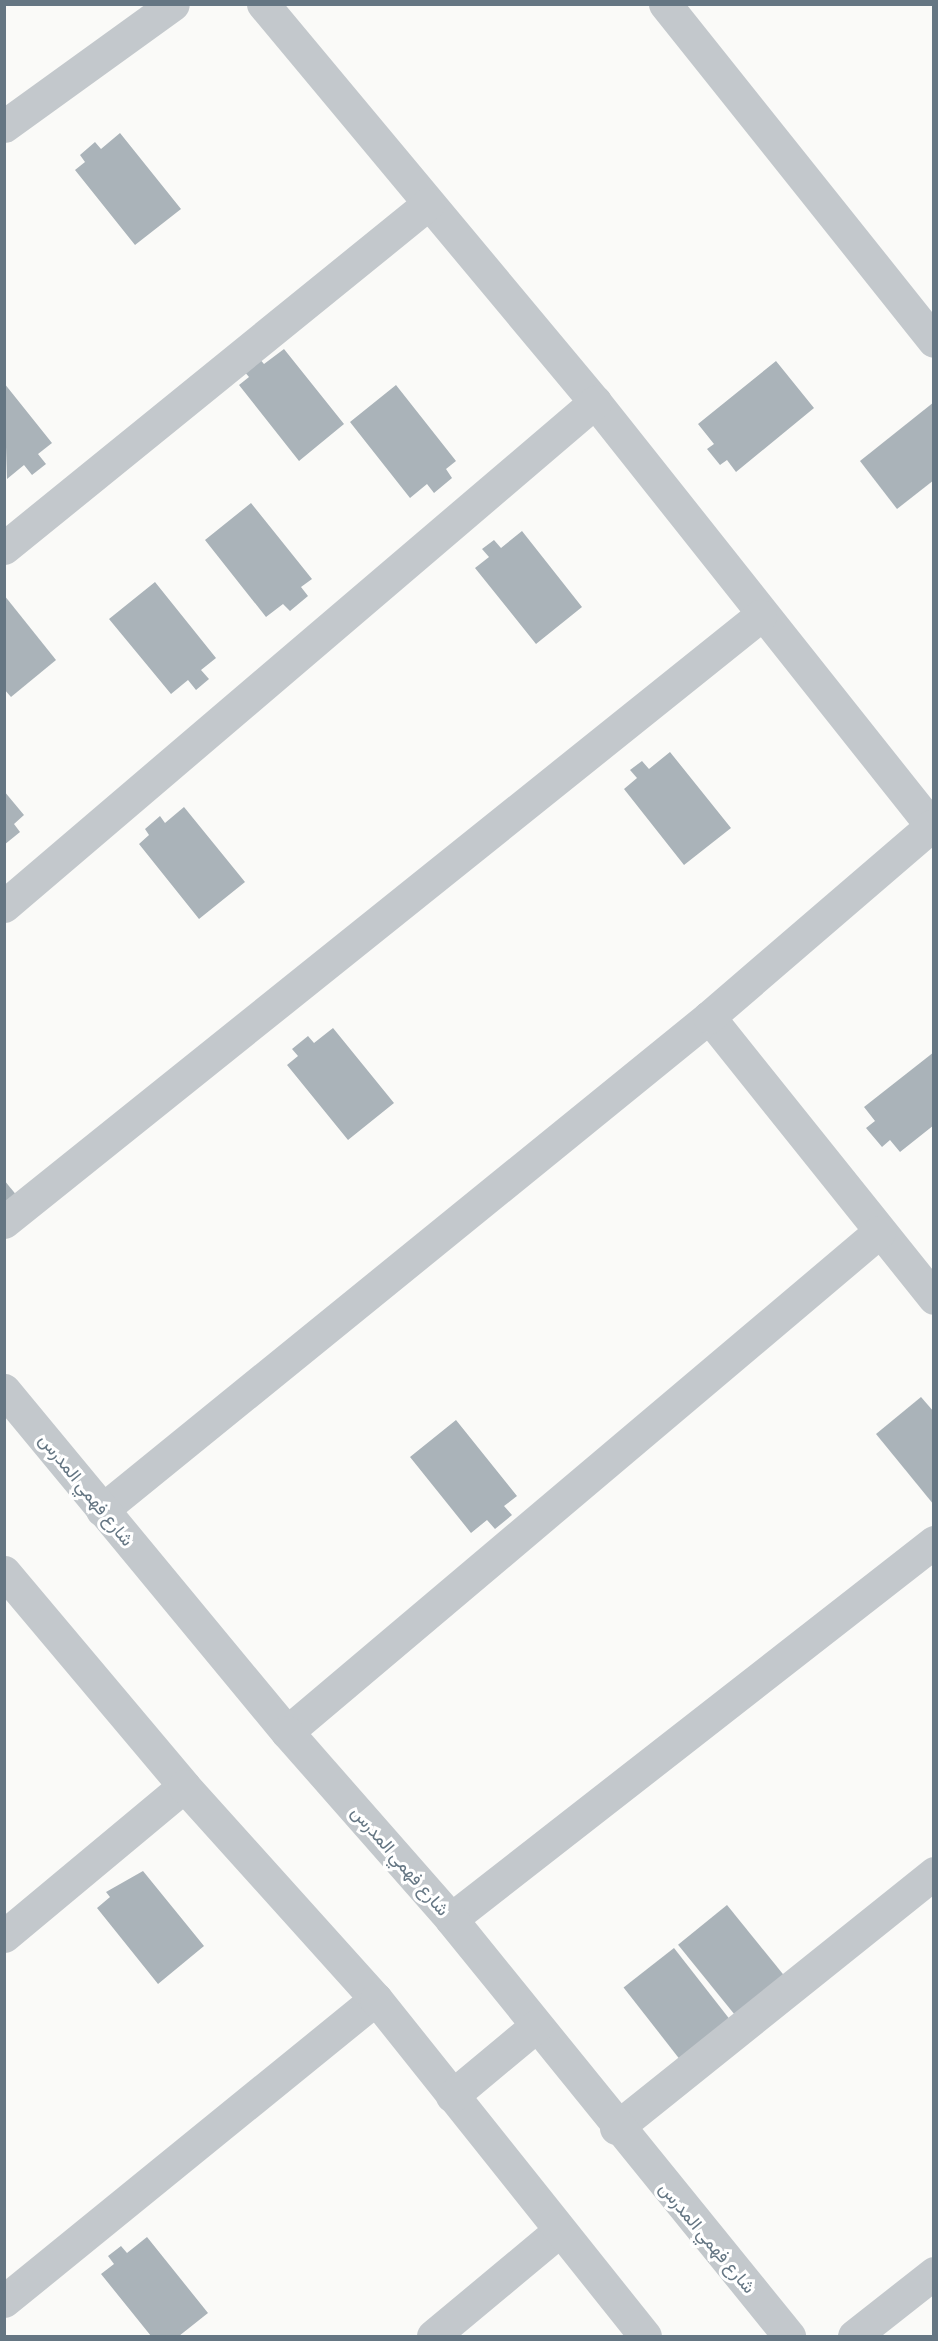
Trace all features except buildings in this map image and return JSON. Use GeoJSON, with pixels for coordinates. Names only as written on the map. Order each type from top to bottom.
{"type":"FeatureCollection","features":[{"type":"Feature","properties":{"kind":"street"},"geometry":{"type":"LineString","coordinates":[[4,126],[173,4]]}},
{"type":"Feature","properties":{"kind":"street"},"geometry":{"type":"LineString","coordinates":[[102,1510],[709,1017],[932,827],[760,616],[595,402],[263,4]]}},
{"type":"Feature","properties":{"kind":"street"},"geometry":{"type":"LineString","coordinates":[[665,4],[933,341]]}},
{"type":"Feature","properties":{"kind":"street"},"geometry":{"type":"LineString","coordinates":[[4,548],[428,204]]}},
{"type":"Feature","properties":{"kind":"street"},"geometry":{"type":"LineString","coordinates":[[4,906],[595,402]]}},
{"type":"Feature","properties":{"kind":"street"},"geometry":{"type":"LineString","coordinates":[[4,1222],[760,616]]}},
{"type":"Feature","properties":{"kind":"street"},"geometry":{"type":"LineString","coordinates":[[709,1017],[933,1298]]}},
{"type":"Feature","properties":{"kind":"street"},"geometry":{"type":"LineString","coordinates":[[286,1732],[879,1232]]}},
{"type":"Feature","properties":{"kind":"street","name":"شارع فهمي المدرس"},"geometry":{"type":"LineString","coordinates":[[4,1390],[286,1732],[450,1919],[616,2128],[789,2337]]}},
{"type":"Feature","properties":{"kind":"street"},"geometry":{"type":"LineString","coordinates":[[450,1919],[933,1542]]}},
{"type":"Feature","properties":{"kind":"street"},"geometry":{"type":"LineString","coordinates":[[6,1576],[184,1786],[376,1999],[645,2337]]}},
{"type":"Feature","properties":{"kind":"street"},"geometry":{"type":"LineString","coordinates":[[4,1936],[184,1786]]}},
{"type":"Feature","properties":{"kind":"street"},"geometry":{"type":"LineString","coordinates":[[616,2128],[933,1873]]}},
{"type":"Feature","properties":{"kind":"street"},"geometry":{"type":"LineString","coordinates":[[4,2301],[376,1999]]}},
{"type":"Feature","properties":{"kind":"street"},"geometry":{"type":"LineString","coordinates":[[452,2096],[536,2026]]}},
{"type":"Feature","properties":{"kind":"street"},"geometry":{"type":"LineString","coordinates":[[433,2337],[559,2231]]}},
{"type":"Feature","properties":{"kind":"street"},"geometry":{"type":"LineString","coordinates":[[854,2337],[933,2273]]}}]}
